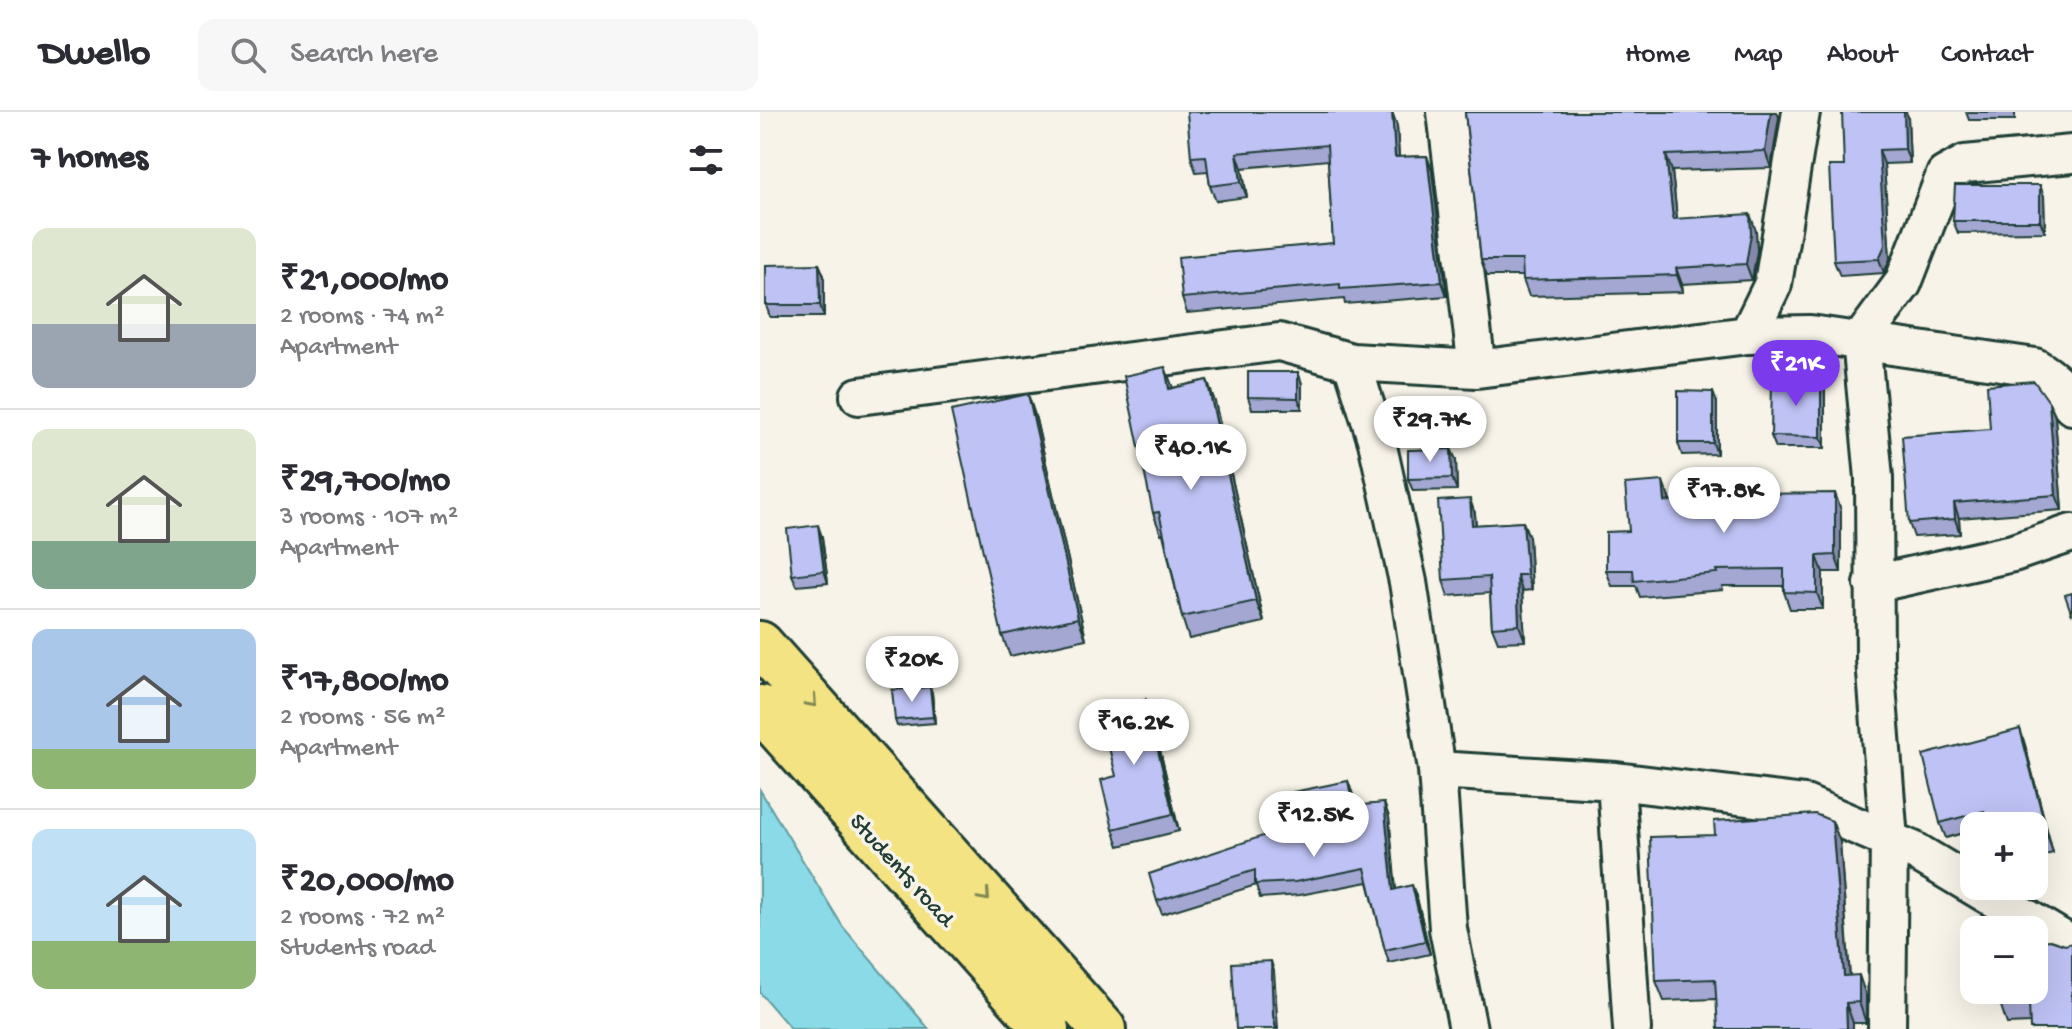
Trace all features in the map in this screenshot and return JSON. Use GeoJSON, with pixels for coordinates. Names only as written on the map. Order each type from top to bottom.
{"type":"FeatureCollection","features":[{"type":"Feature","properties":{"kind":"main road"},"geometry":{"type":"LineString","coordinates":[[760,644],[1103,1029]]}},
{"type":"Feature","properties":{"kind":"main road","name":"Students road"},"geometry":{"type":"LineString","coordinates":[[760,708],[1046,1029]]}},
{"type":"Feature","properties":{"kind":"street"},"geometry":{"type":"LineString","coordinates":[[1446,112],[1477,369]]}},
{"type":"Feature","properties":{"kind":"street"},"geometry":{"type":"LineString","coordinates":[[1748,335],[1773,284],[1801,112]]}},
{"type":"Feature","properties":{"kind":"street"},"geometry":{"type":"LineString","coordinates":[[1887,1029],[1889,840],[1873,584],[1874,478],[1861,340],[1903,283],[1945,175],[1965,164],[2072,154]]}},
{"type":"Feature","properties":{"kind":"street"},"geometry":{"type":"LineString","coordinates":[[859,396],[1279,342],[1352,362],[1477,369],[1748,335],[1810,334],[2035,367],[2051,376],[2072,406]]}},
{"type":"Feature","properties":{"kind":"street"},"geometry":{"type":"LineString","coordinates":[[1352,362],[1374,430],[1408,582],[1437,770],[1448,929],[1468,1029]]}},
{"type":"Feature","properties":{"kind":"street"},"geometry":{"type":"LineString","coordinates":[[1873,584],[2013,553],[2072,533]]}},
{"type":"Feature","properties":{"kind":"street"},"geometry":{"type":"LineString","coordinates":[[1437,770],[1616,781],[1805,804],[1913,850],[2072,945]]}},
{"type":"Feature","properties":{"kind":"street"},"geometry":{"type":"LineString","coordinates":[[1616,781],[1632,1029]]}},
{"type":"Feature","properties":{"kind":"water"},"geometry":{"type":"Polygon","coordinates":[[[760,790],[843,927],[929,1029],[791,1029],[760,993],[760,790]]]}},
{"type":"Feature","properties":{"kind":"building"},"geometry":{"type":"Polygon","coordinates":[[[1187,112],[1392,112],[1395,157],[1427,156],[1442,282],[1340,289],[1340,284],[1182,298],[1178,257],[1333,243],[1327,145],[1237,153],[1241,182],[1210,186],[1206,156],[1191,157],[1187,112]]]}},
{"type":"Feature","properties":{"kind":"building"},"geometry":{"type":"Polygon","coordinates":[[[1465,112],[1771,112],[1765,151],[1666,155],[1673,219],[1750,214],[1751,234],[1746,264],[1676,268],[1677,275],[1523,280],[1522,260],[1481,260],[1465,112]]]}},
{"type":"Feature","properties":{"kind":"building"},"geometry":{"type":"Polygon","coordinates":[[[1842,112],[1904,112],[1905,149],[1879,150],[1885,245],[1879,259],[1834,261],[1829,166],[1844,166],[1842,112]]]}},
{"type":"Feature","properties":{"kind":"building"},"geometry":{"type":"Polygon","coordinates":[[[1955,185],[2040,185],[2040,221],[1953,221],[1955,185]]]}},
{"type":"Feature","properties":{"kind":"building"},"geometry":{"type":"Polygon","coordinates":[[[819,264],[820,305],[766,305],[766,265],[819,264]]]}},
{"type":"Feature","properties":{"kind":"building"},"geometry":{"type":"Polygon","coordinates":[[[1165,367],[1169,389],[1207,380],[1256,601],[1182,617],[1159,512],[1153,513],[1124,376],[1165,367]]]}},
{"type":"Feature","properties":{"kind":"building"},"geometry":{"type":"Polygon","coordinates":[[[1248,372],[1298,372],[1298,398],[1248,397],[1248,372]]]}},
{"type":"Feature","properties":{"kind":"building"},"geometry":{"type":"Polygon","coordinates":[[[1772,379],[1821,379],[1821,437],[1771,436],[1772,379]]]}},
{"type":"Feature","properties":{"kind":"building"},"geometry":{"type":"Polygon","coordinates":[[[2034,381],[2049,402],[2056,495],[1954,503],[1955,519],[1909,523],[1902,436],[1990,429],[1987,385],[2034,381]]]}},
{"type":"Feature","properties":{"kind":"building"},"geometry":{"type":"Polygon","coordinates":[[[1678,391],[1713,392],[1713,443],[1678,443],[1678,391]]]}},
{"type":"Feature","properties":{"kind":"building"},"geometry":{"type":"Polygon","coordinates":[[[1028,394],[1078,618],[1002,635],[951,411],[1028,394]]]}},
{"type":"Feature","properties":{"kind":"building"},"geometry":{"type":"Polygon","coordinates":[[[1451,449],[1452,478],[1408,479],[1408,450],[1451,449]]]}},
{"type":"Feature","properties":{"kind":"building"},"geometry":{"type":"Polygon","coordinates":[[[1663,481],[1665,502],[1733,494],[1835,493],[1835,555],[1817,556],[1817,593],[1784,592],[1784,569],[1716,570],[1717,573],[1634,581],[1633,570],[1606,570],[1606,532],[1629,531],[1625,484],[1663,481]]]}},
{"type":"Feature","properties":{"kind":"building"},"geometry":{"type":"Polygon","coordinates":[[[1470,499],[1472,525],[1523,522],[1527,575],[1517,575],[1519,625],[1492,627],[1489,577],[1443,580],[1438,501],[1470,499]]]}},
{"type":"Feature","properties":{"kind":"building"},"geometry":{"type":"Polygon","coordinates":[[[818,525],[824,571],[792,575],[787,529],[818,525]]]}},
{"type":"Feature","properties":{"kind":"building"},"geometry":{"type":"Polygon","coordinates":[[[2072,593],[2072,615],[2065,595],[2072,593]]]}},
{"type":"Feature","properties":{"kind":"building"},"geometry":{"type":"Polygon","coordinates":[[[930,687],[933,717],[895,720],[892,690],[930,687]]]}},
{"type":"Feature","properties":{"kind":"building"},"geometry":{"type":"Polygon","coordinates":[[[1146,700],[1173,814],[1113,829],[1101,780],[1116,776],[1100,711],[1146,700]]]}},
{"type":"Feature","properties":{"kind":"building"},"geometry":{"type":"Polygon","coordinates":[[[2020,729],[2042,812],[1960,812],[1960,818],[1940,823],[1923,755],[2020,729]]]}},
{"type":"Feature","properties":{"kind":"building"},"geometry":{"type":"Polygon","coordinates":[[[1348,781],[1353,806],[1384,803],[1393,890],[1412,885],[1425,941],[1385,950],[1365,868],[1295,882],[1255,884],[1255,870],[1157,901],[1149,874],[1302,823],[1293,792],[1348,781]]]}},
{"type":"Feature","properties":{"kind":"building"},"geometry":{"type":"Polygon","coordinates":[[[1815,814],[1832,821],[1844,976],[1859,975],[1859,1002],[1846,1003],[1847,1029],[1718,1029],[1715,979],[1656,981],[1650,837],[1715,835],[1714,821],[1815,814]]]}},
{"type":"Feature","properties":{"kind":"building"},"geometry":{"type":"Polygon","coordinates":[[[2048,940],[2065,945],[2072,943],[2072,1029],[2030,1029],[2029,1004],[2048,1004],[2048,940]]]}},
{"type":"Feature","properties":{"kind":"building"},"geometry":{"type":"Polygon","coordinates":[[[1271,961],[1276,1029],[1236,1029],[1232,963],[1271,961]]]}}]}
